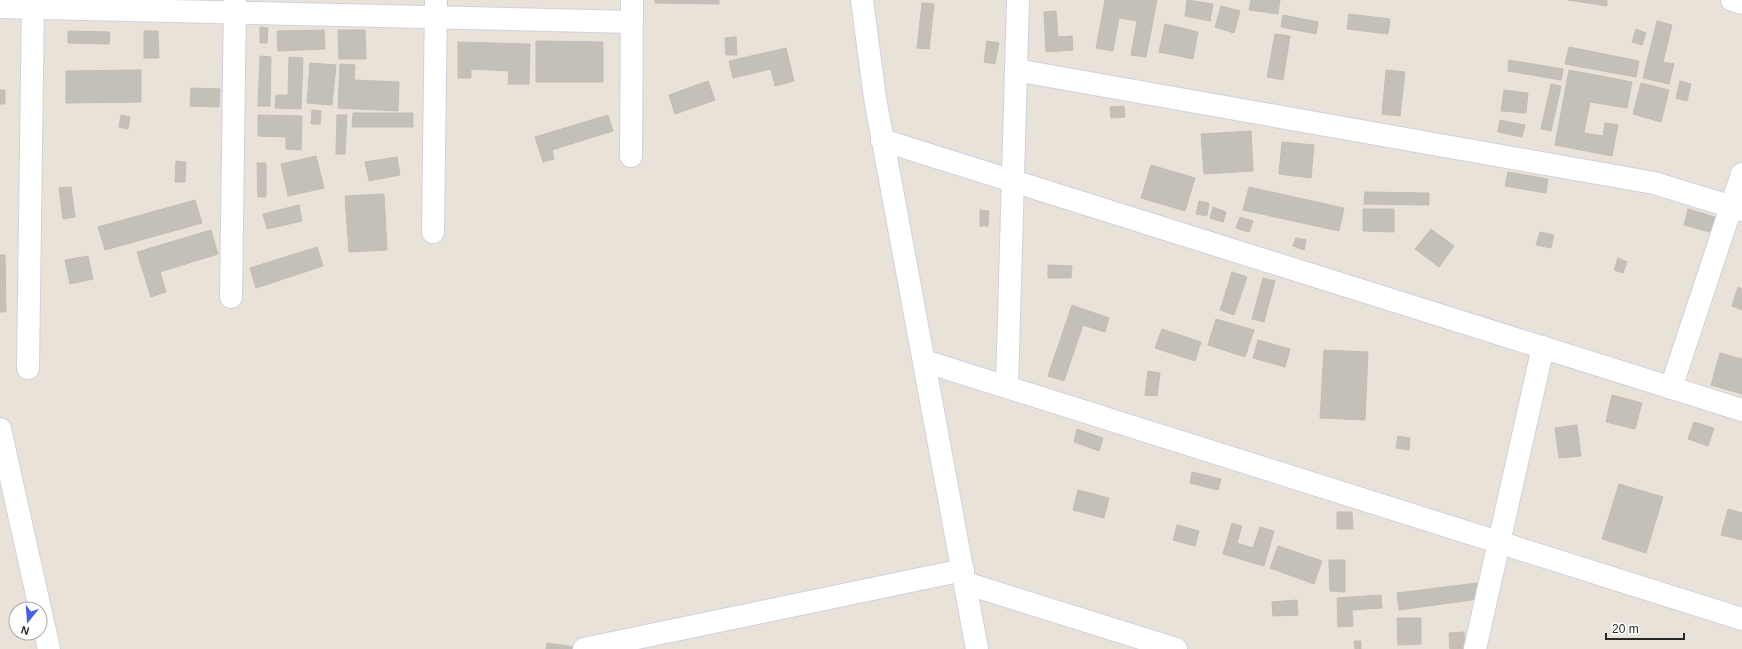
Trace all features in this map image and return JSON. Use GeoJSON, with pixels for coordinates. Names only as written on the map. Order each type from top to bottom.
{"type":"FeatureCollection","features":[{"type":"Feature","properties":{"kind":"street"},"geometry":{"type":"LineString","coordinates":[[631,156],[632,0]]}},
{"type":"Feature","properties":{"kind":"street"},"geometry":{"type":"LineString","coordinates":[[862,0],[882,140],[977,649]]}},
{"type":"Feature","properties":{"kind":"street"},"geometry":{"type":"LineString","coordinates":[[1007,387],[1018,0]]}},
{"type":"Feature","properties":{"kind":"street"},"geometry":{"type":"LineString","coordinates":[[1732,0],[1742,3]]}},
{"type":"Feature","properties":{"kind":"street"},"geometry":{"type":"LineString","coordinates":[[0,6],[33,4],[436,9],[632,22]]}},
{"type":"Feature","properties":{"kind":"street"},"geometry":{"type":"LineString","coordinates":[[28,368],[33,4]]}},
{"type":"Feature","properties":{"kind":"street"},"geometry":{"type":"LineString","coordinates":[[230,297],[235,6]]}},
{"type":"Feature","properties":{"kind":"street"},"geometry":{"type":"LineString","coordinates":[[433,232],[436,9]]}},
{"type":"Feature","properties":{"kind":"street"},"geometry":{"type":"LineString","coordinates":[[1016,70],[1654,183],[1736,208]]}},
{"type":"Feature","properties":{"kind":"street"},"geometry":{"type":"LineString","coordinates":[[882,140],[1742,410]]}},
{"type":"Feature","properties":{"kind":"street"},"geometry":{"type":"LineString","coordinates":[[1671,388],[1736,208],[1742,174]]}},
{"type":"Feature","properties":{"kind":"street"},"geometry":{"type":"LineString","coordinates":[[1475,649],[1543,347]]}},
{"type":"Feature","properties":{"kind":"street"},"geometry":{"type":"LineString","coordinates":[[924,361],[1742,619]]}},
{"type":"Feature","properties":{"kind":"street"},"geometry":{"type":"LineString","coordinates":[[0,429],[49,649]]}},
{"type":"Feature","properties":{"kind":"street"},"geometry":{"type":"LineString","coordinates":[[584,649],[964,576],[1176,649]]}},
{"type":"Feature","properties":{"kind":"building"},"geometry":{"type":"Polygon","coordinates":[[[655,0],[719,0],[719,4],[655,3],[655,0]]]}},
{"type":"Feature","properties":{"kind":"building"},"geometry":{"type":"Polygon","coordinates":[[[1105,0],[1157,0],[1146,57],[1131,55],[1137,21],[1119,18],[1113,51],[1096,48],[1105,0]]]}},
{"type":"Feature","properties":{"kind":"building"},"geometry":{"type":"Polygon","coordinates":[[[1187,0],[1213,4],[1210,21],[1185,16],[1187,0]]]}},
{"type":"Feature","properties":{"kind":"building"},"geometry":{"type":"Polygon","coordinates":[[[1251,0],[1280,0],[1278,14],[1249,10],[1251,0]]]}},
{"type":"Feature","properties":{"kind":"building"},"geometry":{"type":"Polygon","coordinates":[[[1568,0],[1607,0],[1607,6],[1568,0]]]}},
{"type":"Feature","properties":{"kind":"building"},"geometry":{"type":"Polygon","coordinates":[[[922,3],[934,4],[929,49],[917,48],[922,3]]]}},
{"type":"Feature","properties":{"kind":"building"},"geometry":{"type":"Polygon","coordinates":[[[1221,6],[1240,11],[1234,33],[1215,27],[1221,6]]]}},
{"type":"Feature","properties":{"kind":"building"},"geometry":{"type":"Polygon","coordinates":[[[1056,11],[1058,37],[1072,36],[1073,50],[1046,52],[1044,12],[1056,11]]]}},
{"type":"Feature","properties":{"kind":"building"},"geometry":{"type":"Polygon","coordinates":[[[1349,14],[1390,19],[1388,34],[1347,29],[1349,14]]]}},
{"type":"Feature","properties":{"kind":"building"},"geometry":{"type":"Polygon","coordinates":[[[1283,15],[1318,22],[1316,34],[1281,27],[1283,15]]]}},
{"type":"Feature","properties":{"kind":"building"},"geometry":{"type":"Polygon","coordinates":[[[1657,21],[1672,25],[1663,62],[1674,64],[1669,84],[1643,78],[1657,21]]]}},
{"type":"Feature","properties":{"kind":"building"},"geometry":{"type":"Polygon","coordinates":[[[1165,24],[1198,32],[1193,59],[1159,52],[1165,24]]]}},
{"type":"Feature","properties":{"kind":"building"},"geometry":{"type":"Polygon","coordinates":[[[260,27],[268,28],[267,43],[260,43],[260,27]]]}},
{"type":"Feature","properties":{"kind":"building"},"geometry":{"type":"Polygon","coordinates":[[[1636,29],[1646,33],[1642,45],[1632,42],[1636,29]]]}},
{"type":"Feature","properties":{"kind":"building"},"geometry":{"type":"Polygon","coordinates":[[[324,30],[325,49],[278,51],[277,31],[324,30]]]}},
{"type":"Feature","properties":{"kind":"building"},"geometry":{"type":"Polygon","coordinates":[[[338,30],[365,30],[366,59],[339,59],[338,30]]]}},
{"type":"Feature","properties":{"kind":"building"},"geometry":{"type":"Polygon","coordinates":[[[68,31],[110,32],[109,44],[68,43],[68,31]]]}},
{"type":"Feature","properties":{"kind":"building"},"geometry":{"type":"Polygon","coordinates":[[[144,31],[158,31],[159,58],[144,58],[144,31]]]}},
{"type":"Feature","properties":{"kind":"building"},"geometry":{"type":"Polygon","coordinates":[[[1275,34],[1290,36],[1283,80],[1267,77],[1275,34]]]}},
{"type":"Feature","properties":{"kind":"building"},"geometry":{"type":"Polygon","coordinates":[[[736,37],[737,55],[726,55],[725,38],[736,37]]]}},
{"type":"Feature","properties":{"kind":"building"},"geometry":{"type":"Polygon","coordinates":[[[536,41],[603,42],[603,82],[536,82],[536,41]]]}},
{"type":"Feature","properties":{"kind":"building"},"geometry":{"type":"Polygon","coordinates":[[[987,41],[999,43],[995,64],[984,62],[987,41]]]}},
{"type":"Feature","properties":{"kind":"building"},"geometry":{"type":"Polygon","coordinates":[[[458,42],[530,44],[529,84],[508,84],[509,71],[471,69],[471,78],[458,78],[458,42]]]}},
{"type":"Feature","properties":{"kind":"building"},"geometry":{"type":"Polygon","coordinates":[[[1569,47],[1639,61],[1636,77],[1565,64],[1569,47]]]}},
{"type":"Feature","properties":{"kind":"building"},"geometry":{"type":"Polygon","coordinates":[[[786,48],[794,81],[775,86],[771,69],[733,78],[729,61],[786,48]]]}},
{"type":"Feature","properties":{"kind":"building"},"geometry":{"type":"Polygon","coordinates":[[[260,56],[271,57],[270,106],[258,106],[260,56]]]}},
{"type":"Feature","properties":{"kind":"building"},"geometry":{"type":"Polygon","coordinates":[[[289,57],[303,58],[301,109],[275,108],[276,95],[288,95],[289,57]]]}},
{"type":"Feature","properties":{"kind":"building"},"geometry":{"type":"Polygon","coordinates":[[[1509,60],[1563,69],[1561,80],[1508,71],[1509,60]]]}},
{"type":"Feature","properties":{"kind":"building"},"geometry":{"type":"Polygon","coordinates":[[[310,63],[336,65],[332,105],[307,103],[310,63]]]}},
{"type":"Feature","properties":{"kind":"building"},"geometry":{"type":"Polygon","coordinates":[[[340,64],[355,65],[354,80],[399,82],[398,111],[338,108],[340,64]]]}},
{"type":"Feature","properties":{"kind":"building"},"geometry":{"type":"Polygon","coordinates":[[[141,70],[141,102],[66,103],[66,71],[141,70]]]}},
{"type":"Feature","properties":{"kind":"building"},"geometry":{"type":"Polygon","coordinates":[[[1386,70],[1405,72],[1400,116],[1382,114],[1386,70]]]}},
{"type":"Feature","properties":{"kind":"building"},"geometry":{"type":"Polygon","coordinates":[[[1569,70],[1632,82],[1627,108],[1590,102],[1584,133],[1603,136],[1605,123],[1618,125],[1612,156],[1555,145],[1569,70]]]}},
{"type":"Feature","properties":{"kind":"building"},"geometry":{"type":"Polygon","coordinates":[[[708,81],[715,100],[675,114],[669,95],[708,81]]]}},
{"type":"Feature","properties":{"kind":"building"},"geometry":{"type":"Polygon","coordinates":[[[1680,81],[1691,84],[1687,101],[1676,98],[1680,81]]]}},
{"type":"Feature","properties":{"kind":"building"},"geometry":{"type":"Polygon","coordinates":[[[1641,83],[1669,90],[1661,122],[1633,114],[1641,83]]]}},
{"type":"Feature","properties":{"kind":"building"},"geometry":{"type":"Polygon","coordinates":[[[1551,84],[1561,86],[1551,131],[1541,129],[1551,84]]]}},
{"type":"Feature","properties":{"kind":"building"},"geometry":{"type":"Polygon","coordinates":[[[191,88],[220,89],[219,107],[190,106],[191,88]]]}},
{"type":"Feature","properties":{"kind":"building"},"geometry":{"type":"Polygon","coordinates":[[[0,90],[5,90],[5,104],[0,104],[0,90]]]}},
{"type":"Feature","properties":{"kind":"building"},"geometry":{"type":"Polygon","coordinates":[[[1504,90],[1528,93],[1526,113],[1501,111],[1504,90]]]}},
{"type":"Feature","properties":{"kind":"building"},"geometry":{"type":"Polygon","coordinates":[[[1124,106],[1125,117],[1111,118],[1110,107],[1124,106]]]}},
{"type":"Feature","properties":{"kind":"building"},"geometry":{"type":"Polygon","coordinates":[[[312,110],[321,111],[320,124],[311,124],[312,110]]]}},
{"type":"Feature","properties":{"kind":"building"},"geometry":{"type":"Polygon","coordinates":[[[353,113],[413,113],[413,127],[352,127],[353,113]]]}},
{"type":"Feature","properties":{"kind":"building"},"geometry":{"type":"Polygon","coordinates":[[[121,115],[130,117],[128,129],[119,127],[121,115]]]}},
{"type":"Feature","properties":{"kind":"building"},"geometry":{"type":"Polygon","coordinates":[[[258,115],[302,116],[301,150],[286,149],[286,137],[258,136],[258,115]]]}},
{"type":"Feature","properties":{"kind":"building"},"geometry":{"type":"Polygon","coordinates":[[[337,115],[347,115],[345,154],[336,154],[337,115]]]}},
{"type":"Feature","properties":{"kind":"building"},"geometry":{"type":"Polygon","coordinates":[[[608,115],[613,131],[552,150],[554,159],[543,162],[535,137],[608,115]]]}},
{"type":"Feature","properties":{"kind":"building"},"geometry":{"type":"Polygon","coordinates":[[[1500,120],[1525,125],[1522,137],[1498,132],[1500,120]]]}},
{"type":"Feature","properties":{"kind":"building"},"geometry":{"type":"Polygon","coordinates":[[[1251,131],[1253,171],[1204,174],[1201,134],[1251,131]]]}},
{"type":"Feature","properties":{"kind":"building"},"geometry":{"type":"Polygon","coordinates":[[[1282,142],[1314,145],[1311,178],[1279,174],[1282,142]]]}},
{"type":"Feature","properties":{"kind":"building"},"geometry":{"type":"Polygon","coordinates":[[[316,156],[324,188],[288,196],[281,164],[316,156]]]}},
{"type":"Feature","properties":{"kind":"building"},"geometry":{"type":"Polygon","coordinates":[[[397,157],[400,175],[369,181],[365,162],[397,157]]]}},
{"type":"Feature","properties":{"kind":"building"},"geometry":{"type":"Polygon","coordinates":[[[176,161],[186,162],[185,182],[175,182],[176,161]]]}},
{"type":"Feature","properties":{"kind":"building"},"geometry":{"type":"Polygon","coordinates":[[[257,163],[266,163],[266,197],[258,197],[257,163]]]}},
{"type":"Feature","properties":{"kind":"building"},"geometry":{"type":"Polygon","coordinates":[[[1151,165],[1195,178],[1185,211],[1141,198],[1151,165]]]}},
{"type":"Feature","properties":{"kind":"building"},"geometry":{"type":"Polygon","coordinates":[[[1508,172],[1548,179],[1546,193],[1505,186],[1508,172]]]}},
{"type":"Feature","properties":{"kind":"building"},"geometry":{"type":"Polygon","coordinates":[[[71,187],[75,217],[63,219],[59,188],[71,187]]]}},
{"type":"Feature","properties":{"kind":"building"},"geometry":{"type":"Polygon","coordinates":[[[1249,187],[1344,208],[1339,231],[1243,210],[1249,187]]]}},
{"type":"Feature","properties":{"kind":"building"},"geometry":{"type":"Polygon","coordinates":[[[1365,192],[1429,193],[1429,205],[1364,204],[1365,192]]]}},
{"type":"Feature","properties":{"kind":"building"},"geometry":{"type":"Polygon","coordinates":[[[384,194],[387,250],[349,252],[345,196],[384,194]]]}},
{"type":"Feature","properties":{"kind":"building"},"geometry":{"type":"Polygon","coordinates":[[[195,200],[202,223],[105,250],[98,227],[195,200]]]}},
{"type":"Feature","properties":{"kind":"building"},"geometry":{"type":"Polygon","coordinates":[[[1199,201],[1209,203],[1207,216],[1196,214],[1199,201]]]}},
{"type":"Feature","properties":{"kind":"building"},"geometry":{"type":"Polygon","coordinates":[[[299,205],[302,221],[267,229],[263,214],[299,205]]]}},
{"type":"Feature","properties":{"kind":"building"},"geometry":{"type":"Polygon","coordinates":[[[1213,207],[1226,212],[1223,222],[1210,218],[1213,207]]]}},
{"type":"Feature","properties":{"kind":"building"},"geometry":{"type":"Polygon","coordinates":[[[1363,209],[1394,209],[1394,232],[1363,231],[1363,209]]]}},
{"type":"Feature","properties":{"kind":"building"},"geometry":{"type":"Polygon","coordinates":[[[1688,209],[1715,217],[1710,232],[1684,225],[1688,209]]]}},
{"type":"Feature","properties":{"kind":"building"},"geometry":{"type":"Polygon","coordinates":[[[980,210],[989,211],[988,226],[980,226],[980,210]]]}},
{"type":"Feature","properties":{"kind":"building"},"geometry":{"type":"Polygon","coordinates":[[[1240,217],[1253,221],[1249,232],[1236,228],[1240,217]]]}},
{"type":"Feature","properties":{"kind":"building"},"geometry":{"type":"Polygon","coordinates":[[[1431,229],[1454,246],[1439,267],[1415,249],[1431,229]]]}},
{"type":"Feature","properties":{"kind":"building"},"geometry":{"type":"Polygon","coordinates":[[[211,230],[218,254],[160,272],[166,292],[151,297],[137,252],[211,230]]]}},
{"type":"Feature","properties":{"kind":"building"},"geometry":{"type":"Polygon","coordinates":[[[1540,232],[1554,235],[1551,248],[1536,245],[1540,232]]]}},
{"type":"Feature","properties":{"kind":"building"},"geometry":{"type":"Polygon","coordinates":[[[1296,238],[1306,240],[1304,250],[1293,246],[1296,238]]]}},
{"type":"Feature","properties":{"kind":"building"},"geometry":{"type":"Polygon","coordinates":[[[317,247],[323,266],[256,288],[250,268],[317,247]]]}},
{"type":"Feature","properties":{"kind":"building"},"geometry":{"type":"Polygon","coordinates":[[[0,255],[5,255],[6,312],[0,312],[0,255]]]}},
{"type":"Feature","properties":{"kind":"building"},"geometry":{"type":"Polygon","coordinates":[[[88,256],[93,279],[70,284],[65,260],[88,256]]]}},
{"type":"Feature","properties":{"kind":"building"},"geometry":{"type":"Polygon","coordinates":[[[1618,258],[1627,262],[1623,273],[1614,270],[1618,258]]]}},
{"type":"Feature","properties":{"kind":"building"},"geometry":{"type":"Polygon","coordinates":[[[1048,265],[1072,266],[1071,278],[1048,278],[1048,265]]]}},
{"type":"Feature","properties":{"kind":"building"},"geometry":{"type":"Polygon","coordinates":[[[1232,272],[1247,277],[1234,315],[1220,310],[1232,272]]]}},
{"type":"Feature","properties":{"kind":"building"},"geometry":{"type":"Polygon","coordinates":[[[1263,278],[1275,281],[1264,322],[1252,319],[1263,278]]]}},
{"type":"Feature","properties":{"kind":"building"},"geometry":{"type":"Polygon","coordinates":[[[1738,287],[1742,289],[1742,310],[1732,306],[1738,287]]]}},
{"type":"Feature","properties":{"kind":"building"},"geometry":{"type":"Polygon","coordinates":[[[1072,305],[1109,318],[1105,332],[1083,325],[1064,381],[1048,376],[1072,305]]]}},
{"type":"Feature","properties":{"kind":"building"},"geometry":{"type":"Polygon","coordinates":[[[1216,319],[1254,330],[1245,357],[1208,345],[1216,319]]]}},
{"type":"Feature","properties":{"kind":"building"},"geometry":{"type":"Polygon","coordinates":[[[1162,329],[1201,342],[1195,361],[1155,348],[1162,329]]]}},
{"type":"Feature","properties":{"kind":"building"},"geometry":{"type":"Polygon","coordinates":[[[1258,340],[1290,349],[1285,367],[1253,358],[1258,340]]]}},
{"type":"Feature","properties":{"kind":"building"},"geometry":{"type":"Polygon","coordinates":[[[1324,350],[1368,352],[1365,420],[1320,418],[1324,350]]]}},
{"type":"Feature","properties":{"kind":"building"},"geometry":{"type":"Polygon","coordinates":[[[1720,353],[1742,359],[1742,394],[1711,385],[1720,353]]]}},
{"type":"Feature","properties":{"kind":"building"},"geometry":{"type":"Polygon","coordinates":[[[1148,371],[1160,373],[1157,396],[1145,395],[1148,371]]]}},
{"type":"Feature","properties":{"kind":"building"},"geometry":{"type":"Polygon","coordinates":[[[1612,395],[1642,403],[1635,429],[1606,422],[1612,395]]]}},
{"type":"Feature","properties":{"kind":"building"},"geometry":{"type":"Polygon","coordinates":[[[1694,422],[1714,428],[1708,446],[1688,439],[1694,422]]]}},
{"type":"Feature","properties":{"kind":"building"},"geometry":{"type":"Polygon","coordinates":[[[1577,425],[1581,456],[1559,458],[1555,428],[1577,425]]]}},
{"type":"Feature","properties":{"kind":"building"},"geometry":{"type":"Polygon","coordinates":[[[1077,429],[1103,438],[1099,451],[1074,442],[1077,429]]]}},
{"type":"Feature","properties":{"kind":"building"},"geometry":{"type":"Polygon","coordinates":[[[1398,436],[1410,438],[1409,450],[1396,448],[1398,436]]]}},
{"type":"Feature","properties":{"kind":"building"},"geometry":{"type":"Polygon","coordinates":[[[1192,472],[1221,479],[1218,490],[1190,483],[1192,472]]]}},
{"type":"Feature","properties":{"kind":"building"},"geometry":{"type":"Polygon","coordinates":[[[1619,484],[1663,497],[1646,553],[1602,539],[1619,484]]]}},
{"type":"Feature","properties":{"kind":"building"},"geometry":{"type":"Polygon","coordinates":[[[1078,490],[1109,498],[1104,518],[1073,510],[1078,490]]]}},
{"type":"Feature","properties":{"kind":"building"},"geometry":{"type":"Polygon","coordinates":[[[1728,509],[1742,513],[1742,540],[1721,535],[1728,509]]]}},
{"type":"Feature","properties":{"kind":"building"},"geometry":{"type":"Polygon","coordinates":[[[1337,512],[1352,512],[1353,529],[1337,529],[1337,512]]]}},
{"type":"Feature","properties":{"kind":"building"},"geometry":{"type":"Polygon","coordinates":[[[1232,523],[1242,526],[1237,543],[1253,548],[1260,527],[1274,531],[1264,566],[1223,554],[1232,523]]]}},
{"type":"Feature","properties":{"kind":"building"},"geometry":{"type":"Polygon","coordinates":[[[1177,525],[1199,531],[1195,546],[1173,540],[1177,525]]]}},
{"type":"Feature","properties":{"kind":"building"},"geometry":{"type":"Polygon","coordinates":[[[1278,546],[1322,561],[1314,584],[1270,568],[1278,546]]]}},
{"type":"Feature","properties":{"kind":"building"},"geometry":{"type":"Polygon","coordinates":[[[1329,560],[1345,560],[1345,592],[1330,591],[1329,560]]]}},
{"type":"Feature","properties":{"kind":"building"},"geometry":{"type":"Polygon","coordinates":[[[1477,583],[1479,599],[1399,610],[1397,593],[1477,583]]]}},
{"type":"Feature","properties":{"kind":"building"},"geometry":{"type":"Polygon","coordinates":[[[1381,595],[1382,608],[1352,610],[1353,626],[1338,627],[1337,598],[1381,595]]]}},
{"type":"Feature","properties":{"kind":"building"},"geometry":{"type":"Polygon","coordinates":[[[1297,600],[1298,615],[1273,616],[1272,602],[1297,600]]]}},
{"type":"Feature","properties":{"kind":"building"},"geometry":{"type":"Polygon","coordinates":[[[1397,618],[1421,618],[1421,644],[1398,645],[1397,618]]]}},
{"type":"Feature","properties":{"kind":"building"},"geometry":{"type":"Polygon","coordinates":[[[1464,632],[1465,649],[1450,649],[1449,633],[1464,632]]]}},
{"type":"Feature","properties":{"kind":"building"},"geometry":{"type":"Polygon","coordinates":[[[1354,641],[1361,641],[1361,649],[1355,649],[1354,641]]]}},
{"type":"Feature","properties":{"kind":"building"},"geometry":{"type":"Polygon","coordinates":[[[547,643],[590,649],[546,649],[547,643]]]}}]}
